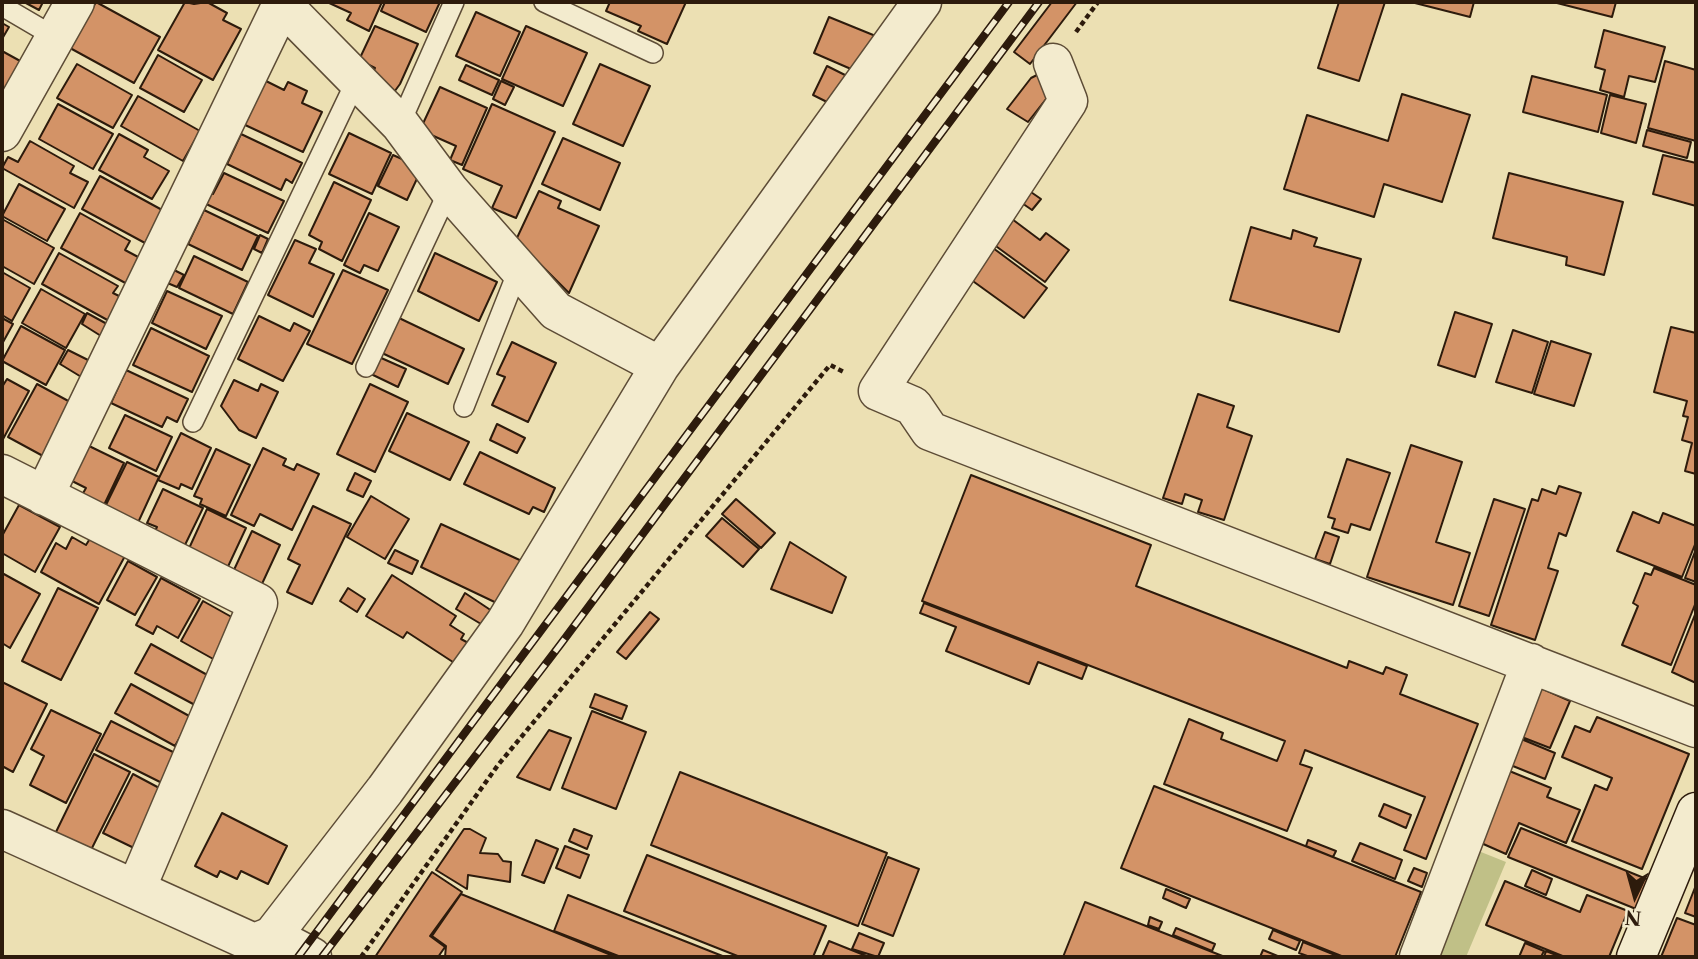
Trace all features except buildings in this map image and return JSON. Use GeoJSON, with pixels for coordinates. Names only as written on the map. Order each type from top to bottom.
{"type":"FeatureCollection","features":[{"type":"Feature","properties":{"kind":"street"},"geometry":{"type":"LineString","coordinates":[[2,132],[75,2]]}},
{"type":"Feature","properties":{"kind":"street"},"geometry":{"type":"LineString","coordinates":[[257,945],[386,790],[505,623],[660,366],[922,2]]}},
{"type":"Feature","properties":{"kind":"street"},"geometry":{"type":"LineString","coordinates":[[44,495],[281,3],[400,124],[449,190],[556,311],[660,366]]}},
{"type":"Feature","properties":{"kind":"street"},"geometry":{"type":"LineString","coordinates":[[1053,63],[1068,100],[878,391],[913,406],[930,431],[1696,728]]}},
{"type":"Feature","properties":{"kind":"street"},"geometry":{"type":"LineString","coordinates":[[2,474],[258,603],[136,889]]}},
{"type":"Feature","properties":{"kind":"street"},"geometry":{"type":"LineString","coordinates":[[1419,957],[1531,663]]}},
{"type":"Feature","properties":{"kind":"street"},"geometry":{"type":"LineString","coordinates":[[1636,957],[1696,812]]}},
{"type":"Feature","properties":{"kind":"street"},"geometry":{"type":"LineString","coordinates":[[2,830],[257,945],[312,957]]}},
{"type":"Feature","properties":{"kind":"lane"},"geometry":{"type":"LineString","coordinates":[[400,124],[454,2]]}},
{"type":"Feature","properties":{"kind":"lane"},"geometry":{"type":"LineString","coordinates":[[544,2],[653,53]]}},
{"type":"Feature","properties":{"kind":"lane"},"geometry":{"type":"LineString","coordinates":[[2,6],[55,37]]}},
{"type":"Feature","properties":{"kind":"lane"},"geometry":{"type":"LineString","coordinates":[[193,422],[356,81]]}},
{"type":"Feature","properties":{"kind":"lane"},"geometry":{"type":"LineString","coordinates":[[366,367],[449,190]]}},
{"type":"Feature","properties":{"kind":"lane"},"geometry":{"type":"LineString","coordinates":[[464,407],[519,268]]}},
{"type":"Feature","properties":{"kind":"path"},"geometry":{"type":"LineString","coordinates":[[361,957],[498,765],[830,365],[878,391]]}},
{"type":"Feature","properties":{"kind":"green space"},"geometry":{"type":"Polygon","coordinates":[[[1471,848],[1506,862],[1466,957],[1426,957],[1471,848]]]}},
{"type":"Feature","properties":{"kind":"railway"},"geometry":{"type":"LineString","coordinates":[[298,957],[1009,2]]}},
{"type":"Feature","properties":{"kind":"railway"},"geometry":{"type":"LineString","coordinates":[[322,957],[560,645],[1039,2]]}}]}
